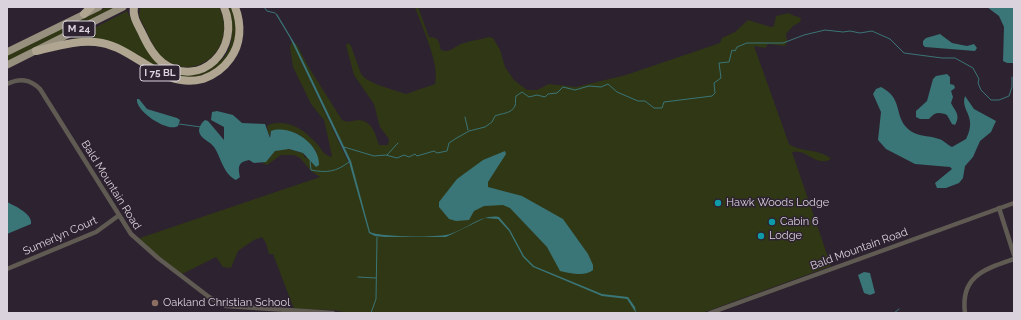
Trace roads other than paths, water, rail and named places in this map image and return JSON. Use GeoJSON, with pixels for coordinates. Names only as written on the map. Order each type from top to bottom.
{"type":"FeatureCollection","features":[{"type":"Feature","properties":{"kind":"highway"},"geometry":{"type":"LineString","coordinates":[[84,14],[91,7]]}},
{"type":"Feature","properties":{"kind":"highway"},"geometry":{"type":"LineString","coordinates":[[134,7],[134,16],[155,55],[162,62],[173,68],[189,70],[210,64],[223,51],[229,32],[228,18],[224,7]]}},
{"type":"Feature","properties":{"kind":"highway","name":"I 75 BL"},"geometry":{"type":"LineString","coordinates":[[36,51],[74,43],[101,43],[123,50],[169,78],[184,81],[197,80],[219,71],[230,60],[239,39],[240,27],[235,7]]}},
{"type":"Feature","properties":{"kind":"main road","name":"M 24"},"geometry":{"type":"LineString","coordinates":[[84,14],[99,7]]}},
{"type":"Feature","properties":{"kind":"main road","name":"M 24"},"geometry":{"type":"LineString","coordinates":[[36,51],[123,7]]}},
{"type":"Feature","properties":{"kind":"main road"},"geometry":{"type":"LineString","coordinates":[[7,52],[84,14]]}},
{"type":"Feature","properties":{"kind":"main road","name":"I 75 BL"},"geometry":{"type":"LineString","coordinates":[[7,65],[36,51]]}},
{"type":"Feature","properties":{"kind":"street","name":"Bald Mountain Road"},"geometry":{"type":"LineString","coordinates":[[7,84],[17,80],[27,81],[37,86],[46,96],[130,234],[141,245],[209,297],[226,306],[333,313]]}},
{"type":"Feature","properties":{"kind":"street","name":"Bald Mountain Road"},"geometry":{"type":"LineString","coordinates":[[710,313],[1014,203]]}},
{"type":"Feature","properties":{"kind":"street"},"geometry":{"type":"LineString","coordinates":[[998,208],[1014,255]]}},
{"type":"Feature","properties":{"kind":"street","name":"Sumerlyn Court"},"geometry":{"type":"LineString","coordinates":[[7,269],[96,232],[118,216]]}},
{"type":"Feature","properties":{"kind":"street"},"geometry":{"type":"LineString","coordinates":[[965,313],[965,294],[972,279],[985,269],[1014,259]]}},
{"type":"Feature","properties":{"kind":"waterway"},"geometry":{"type":"LineString","coordinates":[[264,7],[267,11],[275,13]]}},
{"type":"Feature","properties":{"kind":"waterway"},"geometry":{"type":"LineString","coordinates":[[344,147],[374,156],[386,155],[397,158],[404,155],[409,157],[415,154],[417,156],[434,151],[437,153],[447,151],[449,143],[455,139],[469,131],[485,127],[492,122],[495,116],[511,111],[515,106],[516,96],[522,92],[529,97],[537,95],[545,97],[548,94],[557,93],[563,87],[575,90],[589,86],[601,87],[608,84],[617,92],[638,101],[645,101],[654,108],[662,108],[664,102],[712,96],[715,93],[714,83],[721,78],[719,63],[729,62],[732,50],[735,51],[737,47],[747,43],[783,43],[804,35],[825,30],[860,33],[872,31],[890,39],[904,53],[942,58],[955,58],[973,68],[979,79],[978,83],[981,90],[991,100],[999,100],[1009,96],[1012,87],[1012,77]]}},
{"type":"Feature","properties":{"kind":"waterway"},"geometry":{"type":"LineString","coordinates":[[465,117],[468,130]]}},
{"type":"Feature","properties":{"kind":"waterway"},"geometry":{"type":"LineString","coordinates":[[179,124],[201,127]]}},
{"type":"Feature","properties":{"kind":"waterway"},"geometry":{"type":"LineString","coordinates":[[387,155],[398,143]]}},
{"type":"Feature","properties":{"kind":"waterway"},"geometry":{"type":"LineString","coordinates":[[310,161],[311,170],[322,171],[335,170],[349,162]]}},
{"type":"Feature","properties":{"kind":"waterway"},"geometry":{"type":"LineString","coordinates":[[371,313],[376,299],[377,237]]}},
{"type":"Feature","properties":{"kind":"waterway"},"geometry":{"type":"LineString","coordinates":[[358,277],[376,278]]}},
{"type":"Feature","properties":{"kind":"waterway"},"geometry":{"type":"LineString","coordinates":[[894,313],[899,309]]}},
{"type":"Feature","properties":{"kind":"place","name":"Hawk Woods Lodge"},"geometry":{"type":"Point","coordinates":[718,203]}},
{"type":"Feature","properties":{"kind":"place","name":"Cabin 6"},"geometry":{"type":"Point","coordinates":[772,222]}},
{"type":"Feature","properties":{"kind":"place","name":"Lodge"},"geometry":{"type":"Point","coordinates":[761,236]}},
{"type":"Feature","properties":{"kind":"place","name":"Oakland Christian School"},"geometry":{"type":"Point","coordinates":[155,303]}}]}
